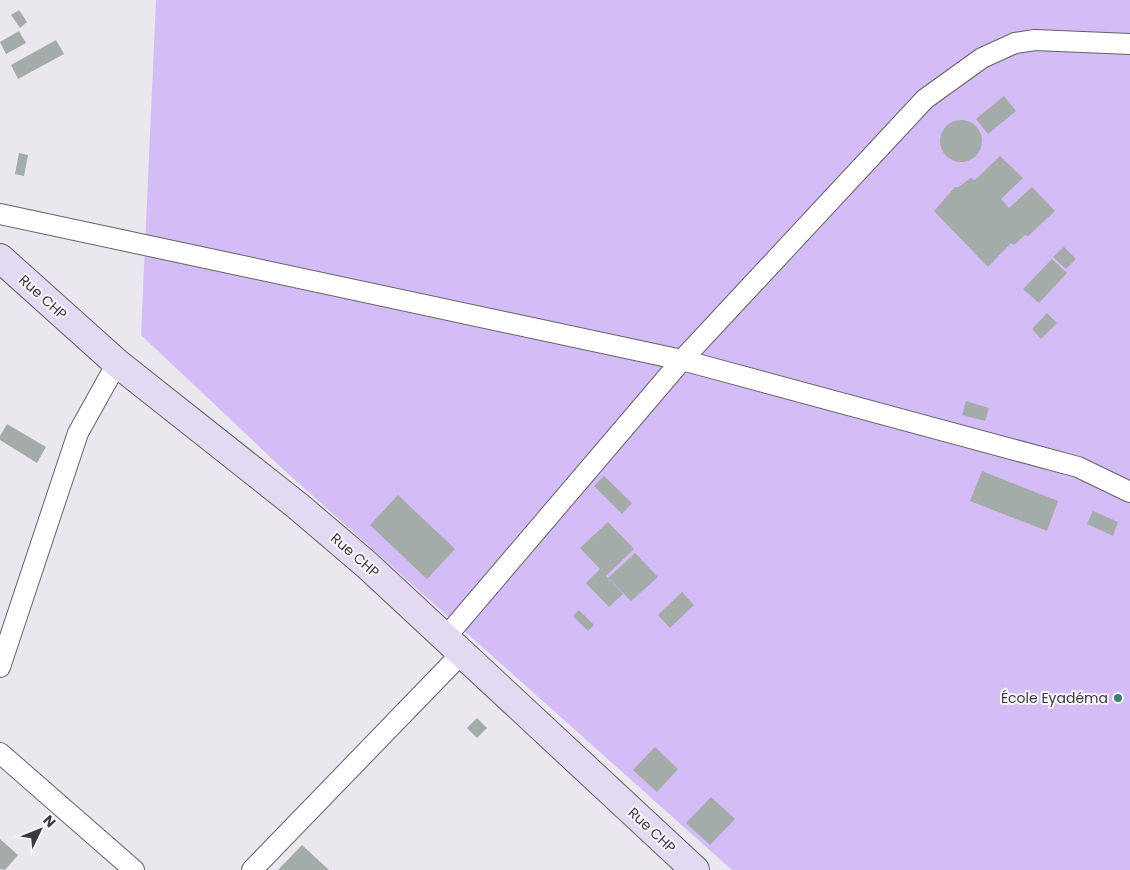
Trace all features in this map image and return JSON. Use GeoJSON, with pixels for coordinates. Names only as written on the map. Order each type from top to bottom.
{"type":"FeatureCollection","features":[{"type":"Feature","properties":{"kind":"street"},"geometry":{"type":"LineString","coordinates":[[252,870],[454,646],[682,360],[925,99],[982,58],[1015,43],[1035,40],[1130,44]]}},
{"type":"Feature","properties":{"kind":"street"},"geometry":{"type":"LineString","coordinates":[[0,214],[682,360],[1078,467],[1130,492]]}},
{"type":"Feature","properties":{"kind":"street","name":"Rue CHP"},"geometry":{"type":"LineString","coordinates":[[0,258],[117,363],[299,507],[367,565],[695,870]]}},
{"type":"Feature","properties":{"kind":"street"},"geometry":{"type":"LineString","coordinates":[[0,667],[78,433],[117,363]]}},
{"type":"Feature","properties":{"kind":"street"},"geometry":{"type":"LineString","coordinates":[[0,753],[134,870]]}},
{"type":"Feature","properties":{"kind":"shaded area"},"geometry":{"type":"Polygon","coordinates":[[[156,0],[1130,0],[1130,870],[732,870],[285,471],[141,335],[156,0]]]}},
{"type":"Feature","properties":{"kind":"building"},"geometry":{"type":"Polygon","coordinates":[[[19,10],[27,22],[20,28],[11,15],[19,10]]]}},
{"type":"Feature","properties":{"kind":"building"},"geometry":{"type":"Polygon","coordinates":[[[19,31],[26,43],[6,54],[0,42],[19,31]]]}},
{"type":"Feature","properties":{"kind":"building"},"geometry":{"type":"Polygon","coordinates":[[[56,40],[64,54],[18,79],[11,65],[56,40]]]}},
{"type":"Feature","properties":{"kind":"building"},"geometry":{"type":"Polygon","coordinates":[[[1004,96],[1016,111],[988,134],[976,119],[1004,96]]]}},
{"type":"Feature","properties":{"kind":"building"},"geometry":{"type":"Polygon","coordinates":[[[961,120],[976,126],[982,141],[976,156],[961,162],[946,156],[940,141],[946,126],[961,120]]]}},
{"type":"Feature","properties":{"kind":"building"},"geometry":{"type":"Polygon","coordinates":[[[19,153],[28,155],[24,176],[15,174],[19,153]]]}},
{"type":"Feature","properties":{"kind":"building"},"geometry":{"type":"Polygon","coordinates":[[[1000,156],[1023,178],[1001,199],[1009,208],[1032,187],[1055,211],[1028,236],[1025,235],[1014,245],[1011,243],[988,267],[934,211],[955,187],[959,187],[970,178],[975,180],[1000,156]]]}},
{"type":"Feature","properties":{"kind":"building"},"geometry":{"type":"Polygon","coordinates":[[[1064,247],[1076,259],[1066,269],[1053,257],[1064,247]]]}},
{"type":"Feature","properties":{"kind":"building"},"geometry":{"type":"Polygon","coordinates":[[[1052,259],[1067,273],[1039,303],[1023,289],[1052,259]]]}},
{"type":"Feature","properties":{"kind":"building"},"geometry":{"type":"Polygon","coordinates":[[[1047,313],[1057,323],[1041,339],[1032,329],[1047,313]]]}},
{"type":"Feature","properties":{"kind":"building"},"geometry":{"type":"Polygon","coordinates":[[[966,401],[989,408],[985,421],[962,415],[966,401]]]}},
{"type":"Feature","properties":{"kind":"building"},"geometry":{"type":"Polygon","coordinates":[[[7,424],[46,447],[37,463],[0,440],[0,436],[7,424]]]}},
{"type":"Feature","properties":{"kind":"building"},"geometry":{"type":"Polygon","coordinates":[[[982,471],[1058,501],[1047,531],[970,501],[982,471]]]}},
{"type":"Feature","properties":{"kind":"building"},"geometry":{"type":"Polygon","coordinates":[[[604,476],[632,503],[622,514],[594,486],[604,476]]]}},
{"type":"Feature","properties":{"kind":"building"},"geometry":{"type":"Polygon","coordinates":[[[398,495],[455,549],[427,579],[370,525],[398,495]]]}},
{"type":"Feature","properties":{"kind":"building"},"geometry":{"type":"Polygon","coordinates":[[[1093,511],[1118,522],[1113,536],[1087,524],[1093,511]]]}},
{"type":"Feature","properties":{"kind":"building"},"geometry":{"type":"Polygon","coordinates":[[[608,522],[634,549],[606,576],[623,594],[609,607],[586,583],[600,569],[580,548],[608,522]]]}},
{"type":"Feature","properties":{"kind":"building"},"geometry":{"type":"Polygon","coordinates":[[[635,553],[658,577],[631,601],[608,578],[635,553]]]}},
{"type":"Feature","properties":{"kind":"building"},"geometry":{"type":"Polygon","coordinates":[[[682,592],[694,605],[670,628],[658,615],[682,592]]]}},
{"type":"Feature","properties":{"kind":"building"},"geometry":{"type":"Polygon","coordinates":[[[579,610],[594,625],[588,631],[573,616],[579,610]]]}},
{"type":"Feature","properties":{"kind":"building"},"geometry":{"type":"Polygon","coordinates":[[[477,718],[487,728],[477,738],[467,728],[477,718]]]}},
{"type":"Feature","properties":{"kind":"building"},"geometry":{"type":"Polygon","coordinates":[[[655,747],[678,769],[657,792],[633,770],[655,747]]]}},
{"type":"Feature","properties":{"kind":"building"},"geometry":{"type":"Polygon","coordinates":[[[711,797],[735,819],[710,845],[686,823],[711,797]]]}},
{"type":"Feature","properties":{"kind":"building"},"geometry":{"type":"Polygon","coordinates":[[[0,839],[18,855],[5,870],[0,869],[0,839]]]}},
{"type":"Feature","properties":{"kind":"building"},"geometry":{"type":"Polygon","coordinates":[[[302,845],[329,870],[278,870],[302,845]]]}},
{"type":"Feature","properties":{"kind":"place","name":"École Eyadéma"},"geometry":{"type":"Point","coordinates":[1118,698]}}]}
